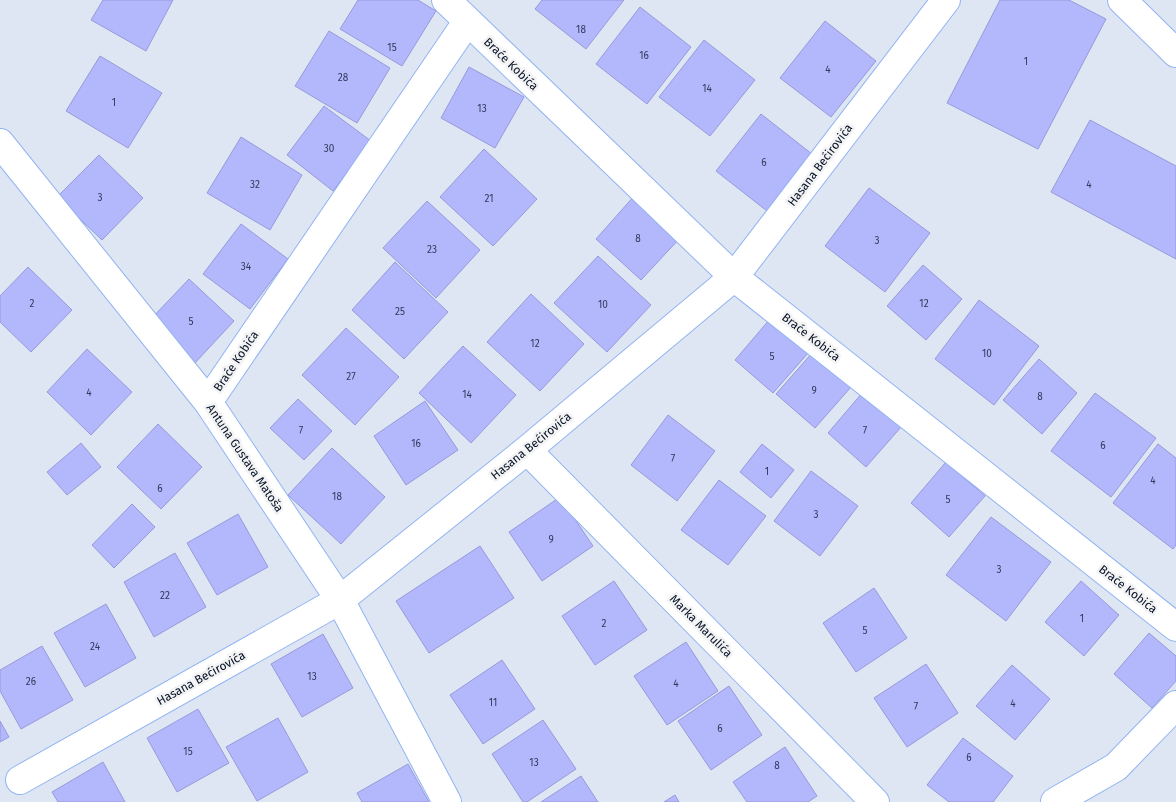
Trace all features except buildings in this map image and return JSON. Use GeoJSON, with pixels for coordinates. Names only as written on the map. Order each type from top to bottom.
{"type":"FeatureCollection","features":[{"type":"Feature","properties":{"kind":"street","name":"Braće Kobića"},"geometry":{"type":"LineString","coordinates":[[446,0],[734,277],[1176,627]]}},
{"type":"Feature","properties":{"kind":"street","name":"Hasana Bećirovića"},"geometry":{"type":"LineString","coordinates":[[20,780],[340,600],[527,450],[734,277],[946,0]]}},
{"type":"Feature","properties":{"kind":"street"},"geometry":{"type":"LineString","coordinates":[[1122,0],[1176,53]]}},
{"type":"Feature","properties":{"kind":"street","name":"Braće Kobića"},"geometry":{"type":"LineString","coordinates":[[208,402],[467,22]]}},
{"type":"Feature","properties":{"kind":"street","name":"Antuna Gustava Matoša"},"geometry":{"type":"LineString","coordinates":[[0,143],[208,402],[340,600],[447,802]]}},
{"type":"Feature","properties":{"kind":"street","name":"Marka Marulića"},"geometry":{"type":"LineString","coordinates":[[527,450],[875,802]]}},
{"type":"Feature","properties":{"kind":"street"},"geometry":{"type":"LineString","coordinates":[[1056,802],[1116,767],[1176,705]]}}]}
